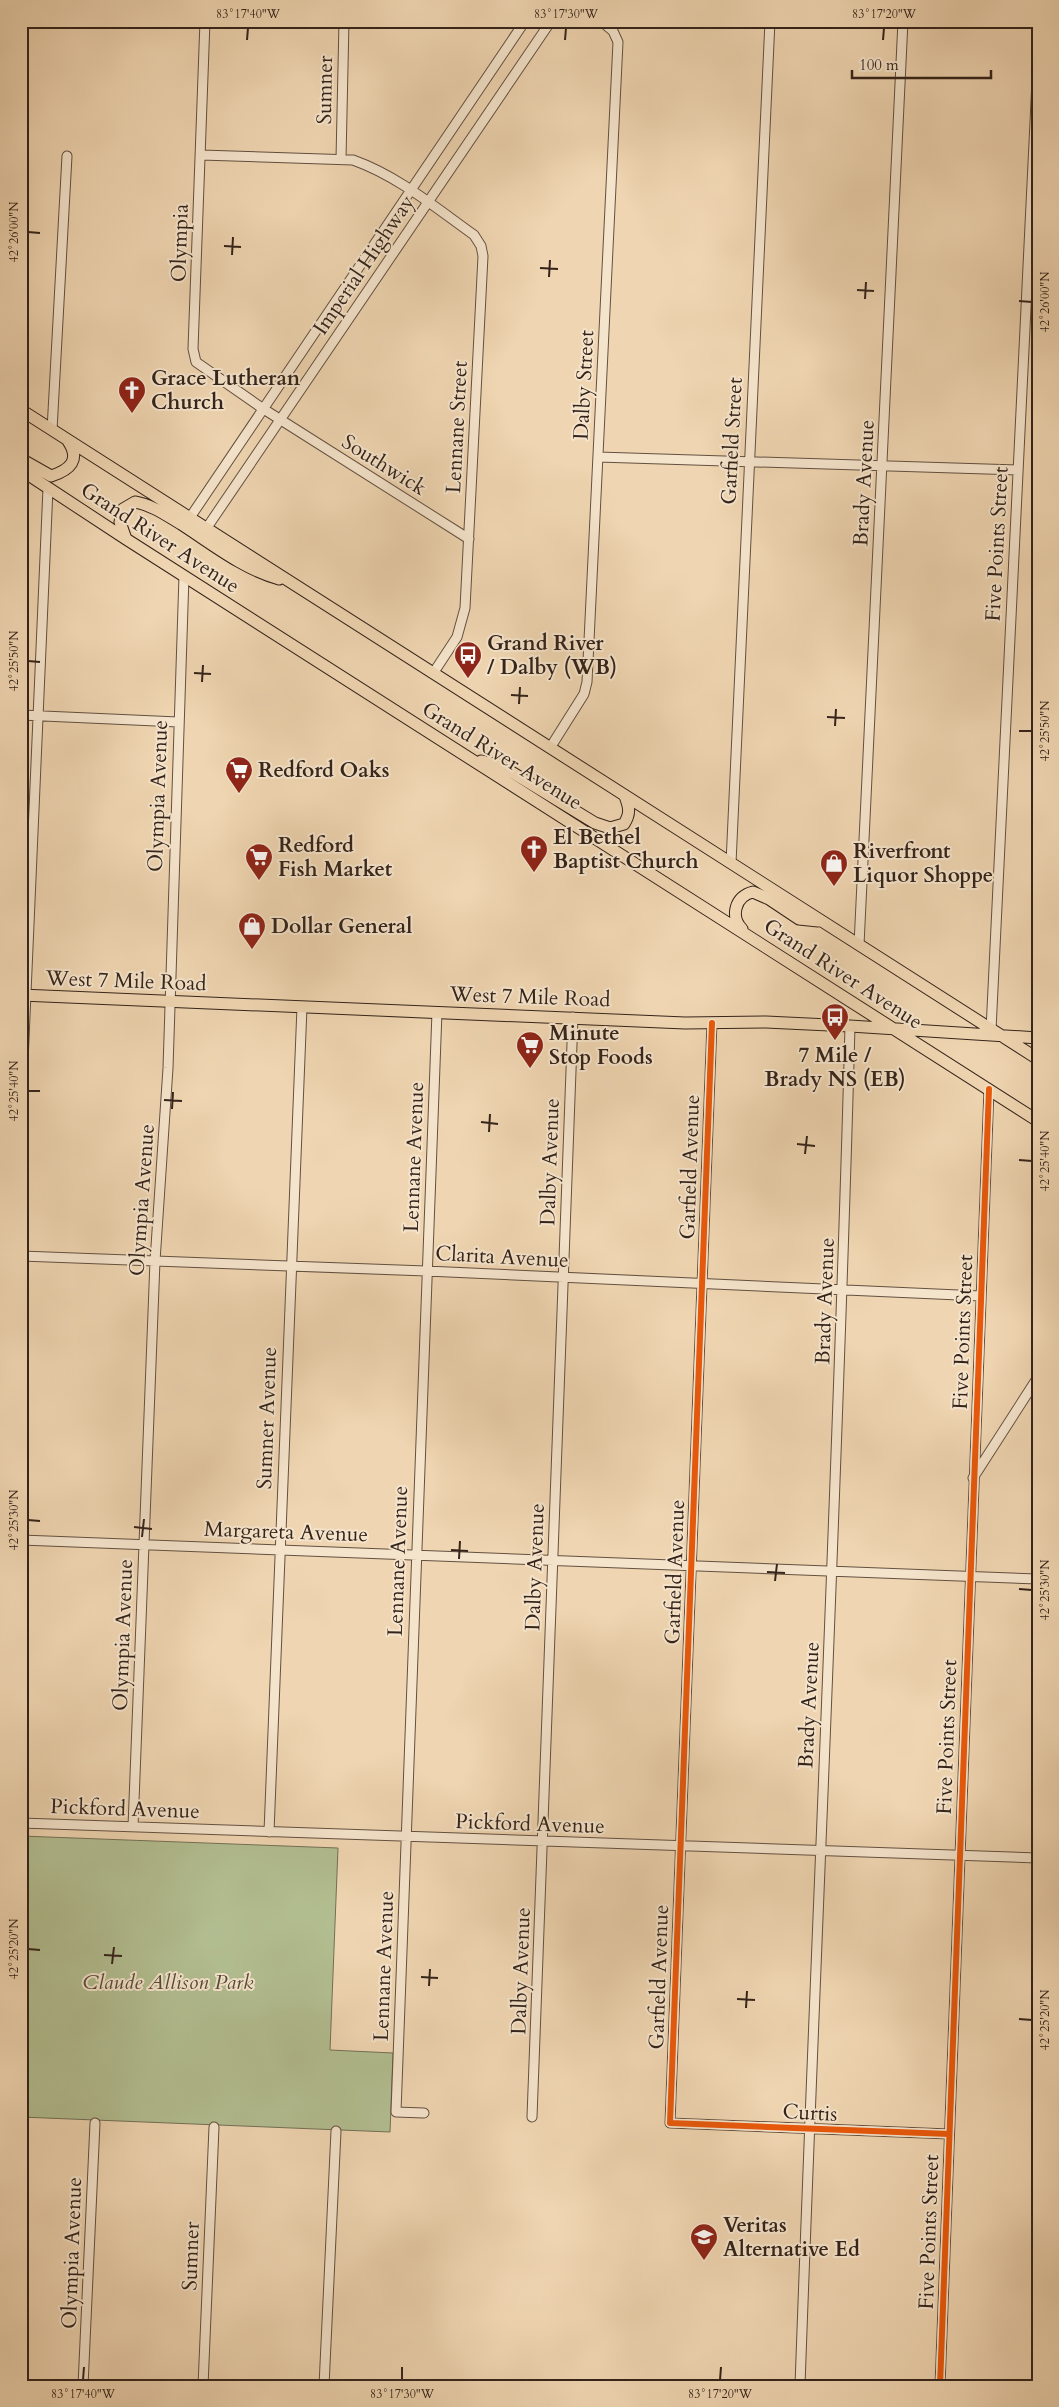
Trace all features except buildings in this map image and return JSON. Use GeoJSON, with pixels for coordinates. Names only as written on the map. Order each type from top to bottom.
{"type":"FeatureCollection","features":[{"type":"Feature","properties":{"kind":"main road","name":"Grand River Avenue"},"geometry":{"type":"LineString","coordinates":[[21,410],[189,519],[434,672],[1038,1059]]}},
{"type":"Feature","properties":{"kind":"main road"},"geometry":{"type":"LineString","coordinates":[[21,458],[51,476],[61,473],[74,459],[74,449],[67,440]]}},
{"type":"Feature","properties":{"kind":"main road","name":"Grand River Avenue"},"geometry":{"type":"LineString","coordinates":[[21,470],[126,540],[1038,1121]]}},
{"type":"Feature","properties":{"kind":"main road"},"geometry":{"type":"LineString","coordinates":[[126,540],[120,522],[123,509],[135,502],[142,503],[176,521],[257,573],[290,582]]}},
{"type":"Feature","properties":{"kind":"main road"},"geometry":{"type":"LineString","coordinates":[[472,759],[500,764],[595,823],[610,828],[624,824],[629,817],[629,808],[625,796]]}},
{"type":"Feature","properties":{"kind":"main road"},"geometry":{"type":"LineString","coordinates":[[749,936],[738,925],[735,914],[740,899],[749,893],[757,893],[799,919],[823,922]]}},
{"type":"Feature","properties":{"kind":"main road","name":"West 7 Mile Road"},"geometry":{"type":"LineString","coordinates":[[23,995],[573,1018],[850,1026],[1038,1038]]}},
{"type":"Feature","properties":{"kind":"street","name":"Olympia"},"geometry":{"type":"LineString","coordinates":[[205,21],[194,357],[199,366],[280,420]]}},
{"type":"Feature","properties":{"kind":"street","name":"Sumner"},"geometry":{"type":"LineString","coordinates":[[341,159],[344,21]]}},
{"type":"Feature","properties":{"kind":"street","name":"Imperial Highway"},"geometry":{"type":"LineString","coordinates":[[189,519],[262,408],[526,21]]}},
{"type":"Feature","properties":{"kind":"street","name":"Imperial Highway"},"geometry":{"type":"LineString","coordinates":[[206,529],[551,21]]}},
{"type":"Feature","properties":{"kind":"street","name":"Dalby Street"},"geometry":{"type":"LineString","coordinates":[[550,748],[584,694],[587,682],[618,42],[614,31],[601,21]]}},
{"type":"Feature","properties":{"kind":"street","name":"Garfield Street"},"geometry":{"type":"LineString","coordinates":[[731,863],[770,21]]}},
{"type":"Feature","properties":{"kind":"street","name":"Brady Avenue"},"geometry":{"type":"LineString","coordinates":[[859,946],[903,21]]}},
{"type":"Feature","properties":{"kind":"street","name":"Five Points Street"},"geometry":{"type":"LineString","coordinates":[[991,1030],[1038,62]]}},
{"type":"Feature","properties":{"kind":"street","name":"Lennane Street"},"geometry":{"type":"LineString","coordinates":[[201,155],[354,160],[367,165],[411,190],[474,235],[482,252],[465,608],[462,623],[453,644],[434,672]]}},
{"type":"Feature","properties":{"kind":"street"},"geometry":{"type":"LineString","coordinates":[[52,430],[67,156]]}},
{"type":"Feature","properties":{"kind":"street","name":"Southwick"},"geometry":{"type":"LineString","coordinates":[[280,420],[469,540]]}},
{"type":"Feature","properties":{"kind":"street"},"geometry":{"type":"LineString","coordinates":[[598,457],[1018,470]]}},
{"type":"Feature","properties":{"kind":"street"},"geometry":{"type":"LineString","coordinates":[[21,1108],[23,995],[48,488]]}},
{"type":"Feature","properties":{"kind":"street","name":"Olympia Avenue"},"geometry":{"type":"LineString","coordinates":[[134,1827],[155,1260],[168,1068],[184,576]]}},
{"type":"Feature","properties":{"kind":"street"},"geometry":{"type":"LineString","coordinates":[[21,715],[178,722]]}},
{"type":"Feature","properties":{"kind":"street","name":"Sumner Avenue"},"geometry":{"type":"LineString","coordinates":[[269,1832],[302,1007]]}},
{"type":"Feature","properties":{"kind":"street","name":"Lennane Avenue"},"geometry":{"type":"LineString","coordinates":[[424,2113],[396,2112],[437,1012]]}},
{"type":"Feature","properties":{"kind":"street","name":"Dalby Avenue"},"geometry":{"type":"LineString","coordinates":[[532,2117],[544,1842],[552,1560],[573,1018]]}},
{"type":"Feature","properties":{"kind":"street","name":"Garfield Avenue"},"geometry":{"type":"LineString","coordinates":[[670,2123],[712,1023]]}},
{"type":"Feature","properties":{"kind":"street","name":"Brady Avenue"},"geometry":{"type":"LineString","coordinates":[[800,2386],[819,1851],[833,1571],[850,1026]]}},
{"type":"Feature","properties":{"kind":"street","name":"Five Points Street"},"geometry":{"type":"LineString","coordinates":[[940,2386],[989,1090]]}},
{"type":"Feature","properties":{"kind":"street","name":"Clarita Avenue"},"geometry":{"type":"LineString","coordinates":[[21,1256],[426,1271],[981,1296]]}},
{"type":"Feature","properties":{"kind":"street"},"geometry":{"type":"LineString","coordinates":[[973,1478],[1038,1377]]}},
{"type":"Feature","properties":{"kind":"street","name":"Margareta Avenue"},"geometry":{"type":"LineString","coordinates":[[21,1540],[1038,1579]]}},
{"type":"Feature","properties":{"kind":"street","name":"Pickford Avenue"},"geometry":{"type":"LineString","coordinates":[[21,1823],[1038,1858]]}},
{"type":"Feature","properties":{"kind":"street","name":"Olympia Avenue"},"geometry":{"type":"LineString","coordinates":[[84,2386],[95,2123]]}},
{"type":"Feature","properties":{"kind":"street","name":"Curtis"},"geometry":{"type":"LineString","coordinates":[[670,2123],[949,2134]]}},
{"type":"Feature","properties":{"kind":"street","name":"Sumner"},"geometry":{"type":"LineString","coordinates":[[203,2386],[214,2127]]}},
{"type":"Feature","properties":{"kind":"street"},"geometry":{"type":"LineString","coordinates":[[324,2386],[336,2131]]}},
{"type":"Feature","properties":{"kind":"green space","name":"Claude Allison Park"},"geometry":{"type":"Polygon","coordinates":[[[21,1836],[338,1848],[330,2050],[393,2053],[390,2132],[21,2117],[21,1836]]]}},
{"type":"Feature","properties":{"kind":"cycle path"},"geometry":{"type":"LineString","coordinates":[[712,1023],[670,2123],[949,2134]]}},
{"type":"Feature","properties":{"kind":"cycle path"},"geometry":{"type":"LineString","coordinates":[[940,2386],[989,1089]]}},
{"type":"Feature","properties":{"kind":"place","name":"Grace Lutheran Church"},"geometry":{"type":"Point","coordinates":[132,414]}},
{"type":"Feature","properties":{"kind":"place","name":"Grand River / Dalby (WB)"},"geometry":{"type":"Point","coordinates":[468,679]}},
{"type":"Feature","properties":{"kind":"place","name":"Redford Oaks"},"geometry":{"type":"Point","coordinates":[239,794]}},
{"type":"Feature","properties":{"kind":"place","name":"El Bethel Baptist Church"},"geometry":{"type":"Point","coordinates":[534,873]}},
{"type":"Feature","properties":{"kind":"place","name":"Redford Fish Market"},"geometry":{"type":"Point","coordinates":[259,881]}},
{"type":"Feature","properties":{"kind":"place","name":"Riverfront Liquor Shoppe"},"geometry":{"type":"Point","coordinates":[834,887]}},
{"type":"Feature","properties":{"kind":"place","name":"Dollar General"},"geometry":{"type":"Point","coordinates":[252,950]}},
{"type":"Feature","properties":{"kind":"place","name":"7 Mile / Brady NS (EB)"},"geometry":{"type":"Point","coordinates":[835,1041]}},
{"type":"Feature","properties":{"kind":"place","name":"Minute Stop Foods"},"geometry":{"type":"Point","coordinates":[530,1069]}},
{"type":"Feature","properties":{"kind":"place","name":"Veritas Alternative Ed"},"geometry":{"type":"Point","coordinates":[704,2261]}}]}
